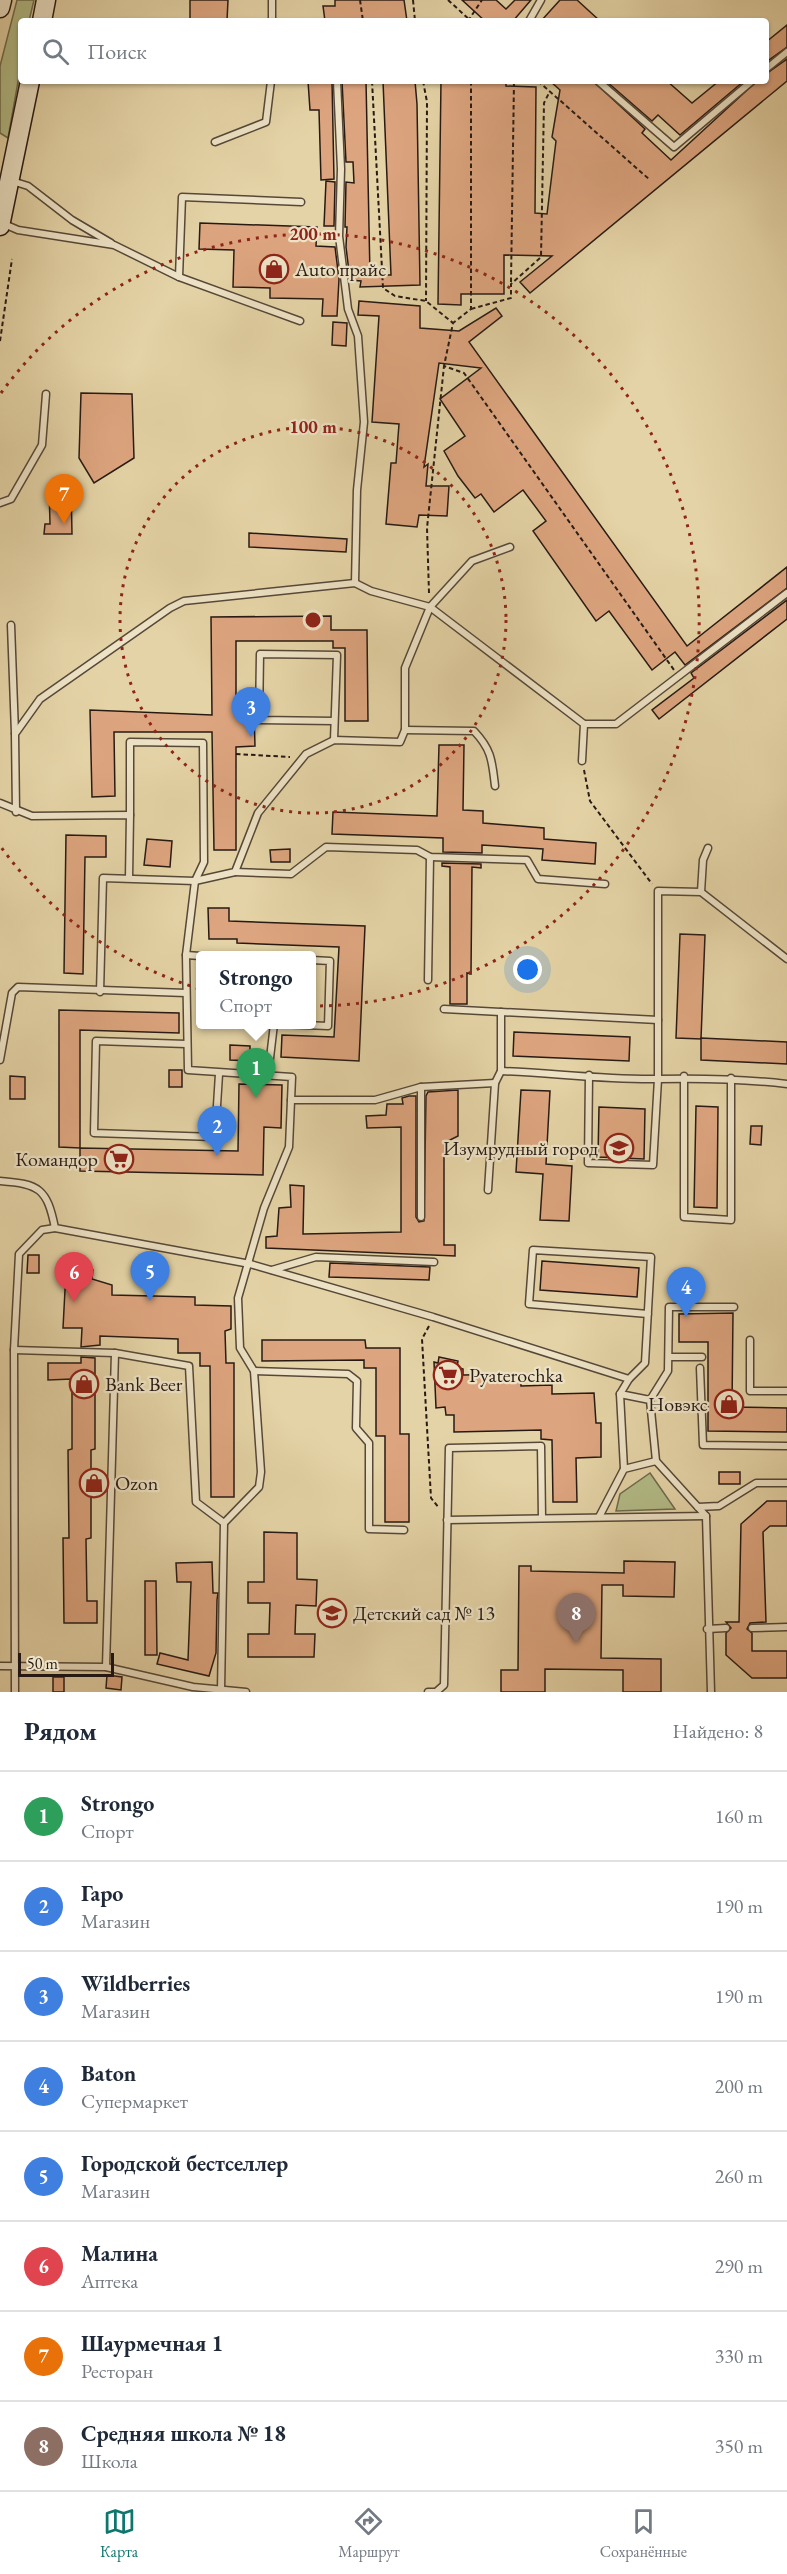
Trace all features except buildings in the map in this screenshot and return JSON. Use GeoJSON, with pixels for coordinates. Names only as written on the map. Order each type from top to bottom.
{"type":"FeatureCollection","features":[{"type":"Feature","properties":{"kind":"main road"},"geometry":{"type":"LineString","coordinates":[[0,8],[2,0]]}},
{"type":"Feature","properties":{"kind":"main road"},"geometry":{"type":"LineString","coordinates":[[43,18],[46,0]]}},
{"type":"Feature","properties":{"kind":"main road"},"geometry":{"type":"LineString","coordinates":[[0,223],[5,178],[29,84]]}},
{"type":"Feature","properties":{"kind":"lane"},"geometry":{"type":"LineString","coordinates":[[272,0],[272,18]]}},
{"type":"Feature","properties":{"kind":"lane"},"geometry":{"type":"LineString","coordinates":[[531,18],[541,0]]}},
{"type":"Feature","properties":{"kind":"lane"},"geometry":{"type":"LineString","coordinates":[[769,67],[787,52]]}},
{"type":"Feature","properties":{"kind":"lane"},"geometry":{"type":"LineString","coordinates":[[215,142],[266,122],[271,84]]}},
{"type":"Feature","properties":{"kind":"lane"},"geometry":{"type":"LineString","coordinates":[[337,84],[341,170],[339,236],[348,309],[358,336],[364,422],[357,490],[355,583]]}},
{"type":"Feature","properties":{"kind":"lane"},"geometry":{"type":"LineString","coordinates":[[601,84],[674,147],[748,84]]}},
{"type":"Feature","properties":{"kind":"lane"},"geometry":{"type":"LineString","coordinates":[[5,178],[28,186],[72,220],[114,245],[179,277],[300,321]]}},
{"type":"Feature","properties":{"kind":"lane"},"geometry":{"type":"LineString","coordinates":[[179,277],[182,196],[301,202]]}},
{"type":"Feature","properties":{"kind":"lane"},"geometry":{"type":"LineString","coordinates":[[0,223],[18,230],[114,245]]}},
{"type":"Feature","properties":{"kind":"lane"},"geometry":{"type":"LineString","coordinates":[[0,503],[11,499],[42,445],[45,394]]}},
{"type":"Feature","properties":{"kind":"lane"},"geometry":{"type":"LineString","coordinates":[[234,872],[258,813],[306,754],[334,740],[400,742],[405,730],[405,668],[430,607],[472,561],[510,547]]}},
{"type":"Feature","properties":{"kind":"lane"},"geometry":{"type":"LineString","coordinates":[[15,734],[40,699],[170,608],[184,601],[355,583],[372,591],[430,607],[584,724],[616,724],[787,593]]}},
{"type":"Feature","properties":{"kind":"lane"},"geometry":{"type":"LineString","coordinates":[[11,625],[16,812]]}},
{"type":"Feature","properties":{"kind":"lane"},"geometry":{"type":"LineString","coordinates":[[334,721],[259,720],[260,654],[337,655],[334,740]]}},
{"type":"Feature","properties":{"kind":"lane"},"geometry":{"type":"LineString","coordinates":[[582,761],[584,724]]}},
{"type":"Feature","properties":{"kind":"lane"},"geometry":{"type":"LineString","coordinates":[[405,730],[474,731],[487,744],[495,786]]}},
{"type":"Feature","properties":{"kind":"lane"},"geometry":{"type":"LineString","coordinates":[[129,878],[130,742],[203,743],[204,862],[195,881],[186,955],[188,1070],[219,1074],[292,1077],[289,1147],[264,1208],[250,1264],[238,1298],[240,1348],[254,1371],[261,1472],[259,1487],[224,1523],[221,1690]]}},
{"type":"Feature","properties":{"kind":"lane"},"geometry":{"type":"LineString","coordinates":[[0,803],[16,812],[32,816],[130,815]]}},
{"type":"Feature","properties":{"kind":"lane"},"geometry":{"type":"LineString","coordinates":[[100,992],[103,878],[195,881],[234,872],[291,874],[326,847],[417,850],[430,857],[527,860],[538,879],[605,884]]}},
{"type":"Feature","properties":{"kind":"lane"},"geometry":{"type":"LineString","coordinates":[[701,892],[703,860],[708,849]]}},
{"type":"Feature","properties":{"kind":"lane"},"geometry":{"type":"LineString","coordinates":[[428,980],[430,857]]}},
{"type":"Feature","properties":{"kind":"lane"},"geometry":{"type":"LineString","coordinates":[[589,1075],[588,1163],[654,1165],[658,1079],[658,891],[701,892],[787,959]]}},
{"type":"Feature","properties":{"kind":"lane"},"geometry":{"type":"LineString","coordinates":[[186,955],[196,956]]}},
{"type":"Feature","properties":{"kind":"lane"},"geometry":{"type":"LineString","coordinates":[[316,960],[330,961],[328,1026],[316,1026]]}},
{"type":"Feature","properties":{"kind":"lane"},"geometry":{"type":"LineString","coordinates":[[0,1060],[12,993],[18,987],[100,992],[186,993]]}},
{"type":"Feature","properties":{"kind":"lane"},"geometry":{"type":"LineString","coordinates":[[444,1009],[658,1020]]}},
{"type":"Feature","properties":{"kind":"lane"},"geometry":{"type":"LineString","coordinates":[[488,1190],[495,1083],[501,1071],[501,1012]]}},
{"type":"Feature","properties":{"kind":"lane"},"geometry":{"type":"LineString","coordinates":[[268,1075],[273,1029]]}},
{"type":"Feature","properties":{"kind":"lane"},"geometry":{"type":"LineString","coordinates":[[186,1044],[96,1041],[94,1133],[216,1137],[219,1074]]}},
{"type":"Feature","properties":{"kind":"lane"},"geometry":{"type":"LineString","coordinates":[[501,1071],[658,1079],[684,1076],[731,1078],[787,1084]]}},
{"type":"Feature","properties":{"kind":"lane"},"geometry":{"type":"LineString","coordinates":[[684,1076],[684,1216],[731,1220],[731,1078]]}},
{"type":"Feature","properties":{"kind":"lane"},"geometry":{"type":"LineString","coordinates":[[291,1100],[375,1100],[421,1087],[495,1083]]}},
{"type":"Feature","properties":{"kind":"lane"},"geometry":{"type":"LineString","coordinates":[[421,1087],[421,1217]]}},
{"type":"Feature","properties":{"kind":"lane"},"geometry":{"type":"LineString","coordinates":[[0,1181],[29,1183],[41,1190],[50,1204],[55,1228]]}},
{"type":"Feature","properties":{"kind":"lane"},"geometry":{"type":"LineString","coordinates":[[15,1692],[15,1350],[19,1254],[42,1230],[55,1228],[250,1264],[433,1317],[629,1379]]}},
{"type":"Feature","properties":{"kind":"lane"},"geometry":{"type":"LineString","coordinates":[[598,1517],[624,1469],[620,1394],[629,1379],[645,1363],[648,1314],[651,1257],[533,1250],[529,1304],[648,1314]]}},
{"type":"Feature","properties":{"kind":"lane"},"geometry":{"type":"LineString","coordinates":[[272,1270],[316,1257],[434,1262]]}},
{"type":"Feature","properties":{"kind":"lane"},"geometry":{"type":"LineString","coordinates":[[711,1692],[707,1629],[706,1516],[656,1461],[650,1400],[668,1371],[669,1307],[734,1307]]}},
{"type":"Feature","properties":{"kind":"lane"},"geometry":{"type":"LineString","coordinates":[[750,1340],[750,1391],[787,1391]]}},
{"type":"Feature","properties":{"kind":"lane"},"geometry":{"type":"LineString","coordinates":[[15,1350],[115,1353],[189,1366],[196,1502],[224,1523]]}},
{"type":"Feature","properties":{"kind":"lane"},"geometry":{"type":"LineString","coordinates":[[106,1666],[115,1353]]}},
{"type":"Feature","properties":{"kind":"lane"},"geometry":{"type":"LineString","coordinates":[[669,1357],[702,1357]]}},
{"type":"Feature","properties":{"kind":"lane"},"geometry":{"type":"LineString","coordinates":[[700,1368],[703,1445],[787,1446]]}},
{"type":"Feature","properties":{"kind":"lane"},"geometry":{"type":"LineString","coordinates":[[254,1371],[348,1374],[357,1381],[356,1428],[369,1443],[369,1529],[404,1530]]}},
{"type":"Feature","properties":{"kind":"lane"},"geometry":{"type":"LineString","coordinates":[[620,1394],[650,1400]]}},
{"type":"Feature","properties":{"kind":"lane"},"geometry":{"type":"LineString","coordinates":[[428,1692],[436,1692],[444,1685],[449,1448],[541,1446],[542,1518]]}},
{"type":"Feature","properties":{"kind":"lane"},"geometry":{"type":"LineString","coordinates":[[624,1469],[656,1461]]}},
{"type":"Feature","properties":{"kind":"lane"},"geometry":{"type":"LineString","coordinates":[[697,1506],[720,1506],[756,1483],[787,1483]]}},
{"type":"Feature","properties":{"kind":"lane"},"geometry":{"type":"LineString","coordinates":[[447,1520],[706,1516]]}},
{"type":"Feature","properties":{"kind":"lane"},"geometry":{"type":"LineString","coordinates":[[752,1628],[787,1627]]}},
{"type":"Feature","properties":{"kind":"lane"},"geometry":{"type":"LineString","coordinates":[[707,1629],[726,1628]]}},
{"type":"Feature","properties":{"kind":"lane"},"geometry":{"type":"LineString","coordinates":[[0,1666],[106,1666],[191,1690],[246,1692]]}},
{"type":"Feature","properties":{"kind":"path"},"geometry":{"type":"LineString","coordinates":[[360,0],[363,18]]}},
{"type":"Feature","properties":{"kind":"path"},"geometry":{"type":"LineString","coordinates":[[413,0],[415,18]]}},
{"type":"Feature","properties":{"kind":"path"},"geometry":{"type":"LineString","coordinates":[[448,0],[467,18]]}},
{"type":"Feature","properties":{"kind":"path"},"geometry":{"type":"LineString","coordinates":[[470,18],[482,0]]}},
{"type":"Feature","properties":{"kind":"path"},"geometry":{"type":"LineString","coordinates":[[372,84],[383,288],[395,296],[426,301],[453,323]]}},
{"type":"Feature","properties":{"kind":"path"},"geometry":{"type":"LineString","coordinates":[[424,84],[427,102],[426,301]]}},
{"type":"Feature","properties":{"kind":"path"},"geometry":{"type":"LineString","coordinates":[[471,84],[471,309]]}},
{"type":"Feature","properties":{"kind":"path"},"geometry":{"type":"LineString","coordinates":[[430,607],[427,528],[444,366],[453,323],[471,309],[511,298],[514,84]]}},
{"type":"Feature","properties":{"kind":"path"},"geometry":{"type":"LineString","coordinates":[[542,84],[650,180]]}},
{"type":"Feature","properties":{"kind":"path"},"geometry":{"type":"LineString","coordinates":[[511,284],[541,257],[544,103],[550,91]]}},
{"type":"Feature","properties":{"kind":"path"},"geometry":{"type":"LineString","coordinates":[[0,341],[12,259]]}},
{"type":"Feature","properties":{"kind":"path"},"geometry":{"type":"LineString","coordinates":[[444,366],[464,373],[679,677]]}},
{"type":"Feature","properties":{"kind":"path"},"geometry":{"type":"LineString","coordinates":[[236,754],[302,759]]}},
{"type":"Feature","properties":{"kind":"path"},"geometry":{"type":"LineString","coordinates":[[582,761],[590,801],[658,891]]}},
{"type":"Feature","properties":{"kind":"path"},"geometry":{"type":"LineString","coordinates":[[433,1317],[422,1339],[431,1498],[447,1520]]}},
{"type":"Feature","properties":{"kind":"green space"},"geometry":{"type":"Polygon","coordinates":[[[17,0],[34,0],[30,18],[18,18],[18,82],[8,138],[0,133],[0,66],[17,0]]]}},
{"type":"Feature","properties":{"kind":"green space"},"geometry":{"type":"Polygon","coordinates":[[[650,1473],[675,1509],[616,1511],[620,1494],[650,1473]]]}},
{"type":"Feature","properties":{"kind":"place","name":"Auto прайс"},"geometry":{"type":"Point","coordinates":[274,269]}},
{"type":"Feature","properties":{"kind":"place","name":"Шаурмечная 1"},"geometry":{"type":"Point","coordinates":[64,524]}},
{"type":"Feature","properties":{"kind":"place","name":"Wildberries"},"geometry":{"type":"Point","coordinates":[251,737]}},
{"type":"Feature","properties":{"kind":"place","name":"Strongo"},"geometry":{"type":"Point","coordinates":[256,1098]}},
{"type":"Feature","properties":{"kind":"place","name":"Изумрудный город"},"geometry":{"type":"Point","coordinates":[619,1148]}},
{"type":"Feature","properties":{"kind":"place","name":"Гаро"},"geometry":{"type":"Point","coordinates":[217,1156]}},
{"type":"Feature","properties":{"kind":"place","name":"Командор"},"geometry":{"type":"Point","coordinates":[119,1159]}},
{"type":"Feature","properties":{"kind":"place","name":"Городской бестселлер"},"geometry":{"type":"Point","coordinates":[150,1301]}},
{"type":"Feature","properties":{"kind":"place","name":"Малина"},"geometry":{"type":"Point","coordinates":[74,1302]}},
{"type":"Feature","properties":{"kind":"place","name":"Baton"},"geometry":{"type":"Point","coordinates":[686,1317]}},
{"type":"Feature","properties":{"kind":"place","name":"Pyaterochka"},"geometry":{"type":"Point","coordinates":[448,1375]}},
{"type":"Feature","properties":{"kind":"place","name":"Bank Beer"},"geometry":{"type":"Point","coordinates":[84,1384]}},
{"type":"Feature","properties":{"kind":"place","name":"Новэкс"},"geometry":{"type":"Point","coordinates":[729,1404]}},
{"type":"Feature","properties":{"kind":"place","name":"Ozon"},"geometry":{"type":"Point","coordinates":[94,1483]}},
{"type":"Feature","properties":{"kind":"place","name":"Детский сад № 13"},"geometry":{"type":"Point","coordinates":[332,1613]}},
{"type":"Feature","properties":{"kind":"place","name":"Средняя школа № 18"},"geometry":{"type":"Point","coordinates":[576,1643]}}]}
